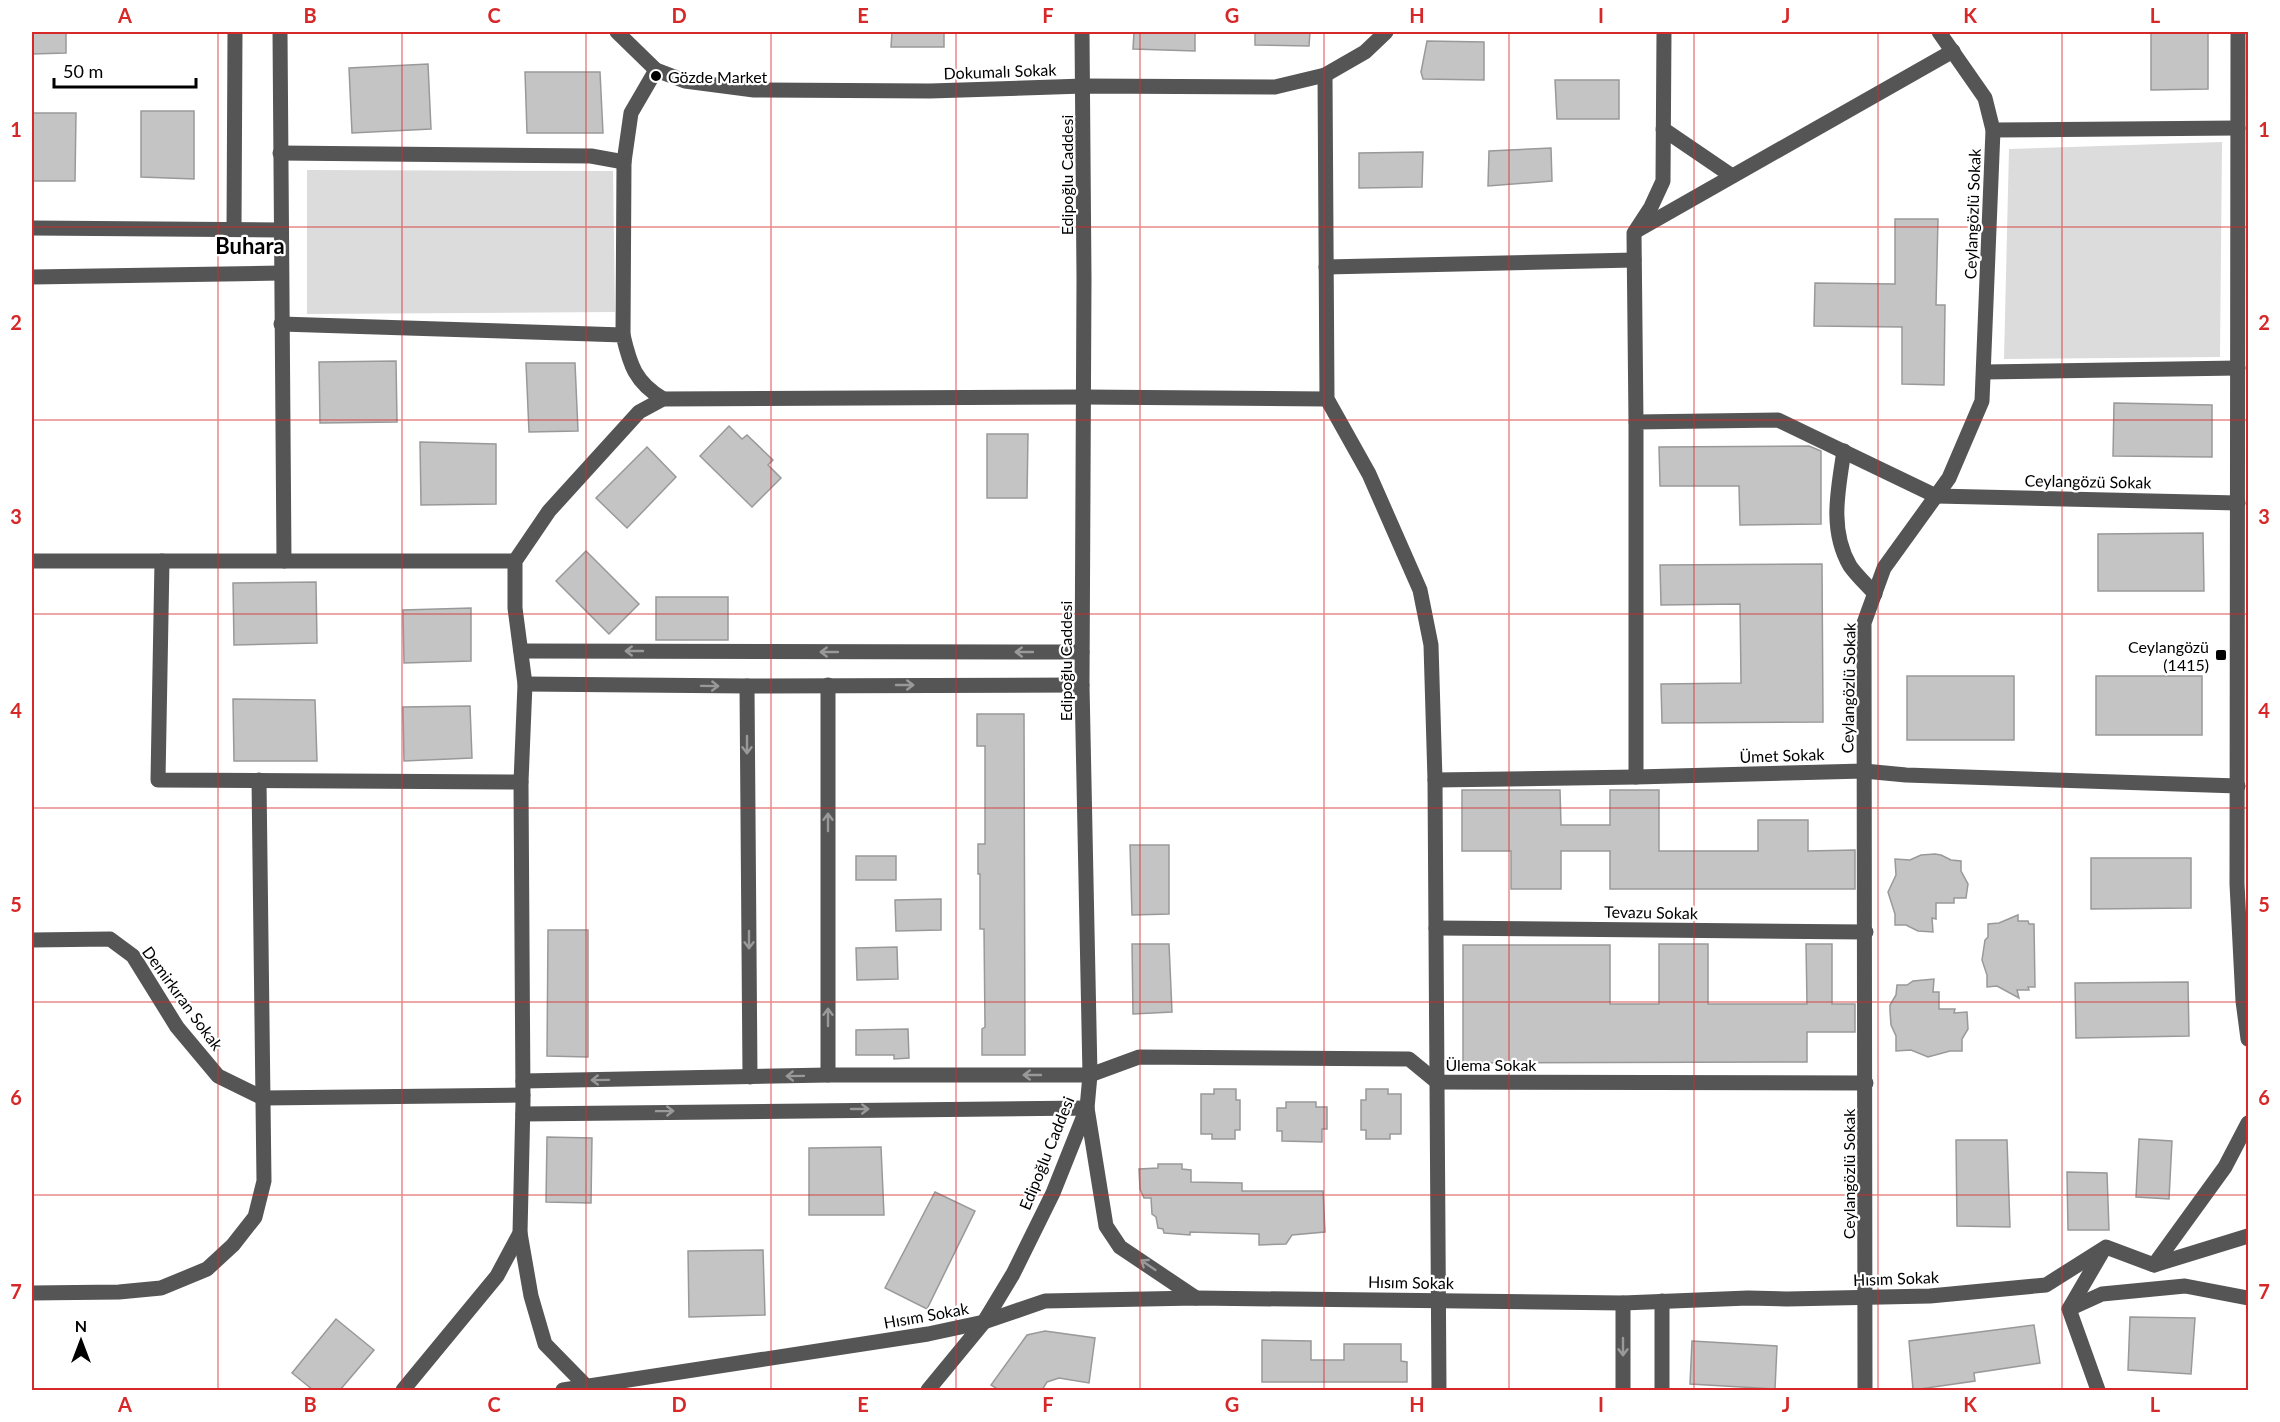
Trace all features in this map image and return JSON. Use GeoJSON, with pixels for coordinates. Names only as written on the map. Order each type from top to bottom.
{"type":"FeatureCollection","features":[{"type":"Feature","properties":{"kind":"street"},"geometry":{"type":"LineString","coordinates":[[234,229],[235,32]]}},
{"type":"Feature","properties":{"kind":"street"},"geometry":{"type":"LineString","coordinates":[[280,32],[284,561]]}},
{"type":"Feature","properties":{"kind":"street","name":"Dokumalı Sokak"},"geometry":{"type":"LineString","coordinates":[[617,32],[656,70],[685,81],[754,90],[930,91],[1084,86],[1275,87],[1325,75],[1365,52],[1386,32]]}},
{"type":"Feature","properties":{"kind":"street","name":"Edipoğlu Caddesi"},"geometry":{"type":"LineString","coordinates":[[928,1390],[984,1322],[1012,1274],[1053,1193],[1087,1108],[1090,1075],[1082,685],[1084,86],[1082,32]]}},
{"type":"Feature","properties":{"kind":"street"},"geometry":{"type":"LineString","coordinates":[[1636,777],[1634,233],[1651,207],[1663,182],[1664,32]]}},
{"type":"Feature","properties":{"kind":"street","name":"Ceylangözlü Sokak"},"geometry":{"type":"LineString","coordinates":[[1865,1390],[1864,623],[1884,568],[1949,478],[1983,401],[1993,130],[1985,98],[1940,32]]}},
{"type":"Feature","properties":{"kind":"street"},"geometry":{"type":"LineString","coordinates":[[2238,32],[2237,884],[2243,1001],[2248,1039]]}},
{"type":"Feature","properties":{"kind":"street"},"geometry":{"type":"LineString","coordinates":[[1634,233],[1953,51]]}},
{"type":"Feature","properties":{"kind":"street"},"geometry":{"type":"LineString","coordinates":[[656,70],[631,113],[624,162],[623,335],[630,363],[647,390],[663,399]]}},
{"type":"Feature","properties":{"kind":"street"},"geometry":{"type":"LineString","coordinates":[[1325,75],[1327,399],[1369,474],[1420,590],[1431,645],[1436,780],[1439,1390]]}},
{"type":"Feature","properties":{"kind":"street"},"geometry":{"type":"LineString","coordinates":[[1993,130],[2238,128]]}},
{"type":"Feature","properties":{"kind":"street"},"geometry":{"type":"LineString","coordinates":[[1663,129],[1732,176]]}},
{"type":"Feature","properties":{"kind":"street"},"geometry":{"type":"LineString","coordinates":[[280,153],[591,156],[624,162]]}},
{"type":"Feature","properties":{"kind":"street"},"geometry":{"type":"LineString","coordinates":[[32,228],[280,230]]}},
{"type":"Feature","properties":{"kind":"street"},"geometry":{"type":"LineString","coordinates":[[1326,267],[1634,260]]}},
{"type":"Feature","properties":{"kind":"street"},"geometry":{"type":"LineString","coordinates":[[32,277],[281,273]]}},
{"type":"Feature","properties":{"kind":"street"},"geometry":{"type":"LineString","coordinates":[[281,324],[623,335]]}},
{"type":"Feature","properties":{"kind":"street"},"geometry":{"type":"LineString","coordinates":[[1984,372],[2238,368]]}},
{"type":"Feature","properties":{"kind":"street"},"geometry":{"type":"LineString","coordinates":[[587,1389],[545,1344],[531,1296],[520,1233],[523,1114],[521,782],[525,684],[515,608],[515,561],[549,511],[639,412],[663,399],[1084,397],[1327,399]]}},
{"type":"Feature","properties":{"kind":"street"},"geometry":{"type":"LineString","coordinates":[[1636,422],[1778,420],[1936,496]]}},
{"type":"Feature","properties":{"kind":"street"},"geometry":{"type":"LineString","coordinates":[[1844,451],[1836,504],[1838,538],[1851,567],[1875,594]]}},
{"type":"Feature","properties":{"kind":"street","name":"Ceylangözü Sokak"},"geometry":{"type":"LineString","coordinates":[[1936,496],[2238,503]]}},
{"type":"Feature","properties":{"kind":"street"},"geometry":{"type":"LineString","coordinates":[[32,561],[515,561]]}},
{"type":"Feature","properties":{"kind":"street"},"geometry":{"type":"LineString","coordinates":[[162,561],[158,780],[521,782]]}},
{"type":"Feature","properties":{"kind":"street"},"geometry":{"type":"LineString","coordinates":[[521,651],[1082,652]]}},
{"type":"Feature","properties":{"kind":"street"},"geometry":{"type":"LineString","coordinates":[[525,684],[1082,685]]}},
{"type":"Feature","properties":{"kind":"street"},"geometry":{"type":"LineString","coordinates":[[828,685],[828,1076]]}},
{"type":"Feature","properties":{"kind":"street"},"geometry":{"type":"LineString","coordinates":[[747,686],[750,1077]]}},
{"type":"Feature","properties":{"kind":"street","name":"Ümet Sokak"},"geometry":{"type":"LineString","coordinates":[[1436,780],[1864,771],[1906,775],[2238,786]]}},
{"type":"Feature","properties":{"kind":"street"},"geometry":{"type":"LineString","coordinates":[[32,1293],[119,1292],[162,1288],[207,1269],[233,1245],[255,1217],[264,1181],[259,780]]}},
{"type":"Feature","properties":{"kind":"street","name":"Tevazu Sokak"},"geometry":{"type":"LineString","coordinates":[[1436,928],[1866,932]]}},
{"type":"Feature","properties":{"kind":"street","name":"Demirkıran Sokak"},"geometry":{"type":"LineString","coordinates":[[32,940],[110,939],[133,956],[177,1027],[218,1076],[263,1098]]}},
{"type":"Feature","properties":{"kind":"street","name":"Ülema Sokak"},"geometry":{"type":"LineString","coordinates":[[263,1098],[750,1077],[1090,1075],[1139,1057],[1409,1059],[1437,1082],[1866,1083]]}},
{"type":"Feature","properties":{"kind":"street"},"geometry":{"type":"LineString","coordinates":[[523,1114],[1087,1108],[1106,1226],[1120,1247],[1196,1298]]}},
{"type":"Feature","properties":{"kind":"street"},"geometry":{"type":"LineString","coordinates":[[2154,1264],[2225,1167],[2248,1123]]}},
{"type":"Feature","properties":{"kind":"street"},"geometry":{"type":"LineString","coordinates":[[403,1390],[497,1276],[520,1233]]}},
{"type":"Feature","properties":{"kind":"street"},"geometry":{"type":"LineString","coordinates":[[2069,1309],[2106,1247],[2154,1264],[2248,1236]]}},
{"type":"Feature","properties":{"kind":"street","name":"Hısım Sokak"},"geometry":{"type":"LineString","coordinates":[[563,1390],[587,1389],[928,1334],[984,1322],[1045,1301],[1196,1298],[1623,1303],[1930,1296],[2046,1285],[2106,1247]]}},
{"type":"Feature","properties":{"kind":"street"},"geometry":{"type":"LineString","coordinates":[[2069,1309],[2102,1294],[2185,1286],[2248,1298]]}},
{"type":"Feature","properties":{"kind":"street"},"geometry":{"type":"LineString","coordinates":[[1662,1301],[1662,1390]]}},
{"type":"Feature","properties":{"kind":"street"},"geometry":{"type":"LineString","coordinates":[[1623,1303],[1623,1390]]}},
{"type":"Feature","properties":{"kind":"street"},"geometry":{"type":"LineString","coordinates":[[2069,1309],[2098,1390]]}},
{"type":"Feature","properties":{"kind":"shaded area"},"geometry":{"type":"Polygon","coordinates":[[[2222,142],[2220,357],[2004,359],[2009,149],[2222,142]]]}},
{"type":"Feature","properties":{"kind":"shaded area"},"geometry":{"type":"Polygon","coordinates":[[[307,170],[613,171],[615,312],[307,314],[307,170]]]}},
{"type":"Feature","properties":{"kind":"building"},"geometry":{"type":"Polygon","coordinates":[[[32,32],[66,32],[66,53],[32,54],[32,32]]]}},
{"type":"Feature","properties":{"kind":"building"},"geometry":{"type":"Polygon","coordinates":[[[892,32],[944,32],[944,47],[891,47],[892,32]]]}},
{"type":"Feature","properties":{"kind":"building"},"geometry":{"type":"Polygon","coordinates":[[[1134,32],[1195,32],[1195,51],[1133,49],[1134,32]]]}},
{"type":"Feature","properties":{"kind":"building"},"geometry":{"type":"Polygon","coordinates":[[[1255,32],[1310,32],[1309,46],[1255,45],[1255,32]]]}},
{"type":"Feature","properties":{"kind":"building"},"geometry":{"type":"Polygon","coordinates":[[[2151,32],[2208,32],[2208,89],[2151,90],[2151,32]]]}},
{"type":"Feature","properties":{"kind":"building"},"geometry":{"type":"Polygon","coordinates":[[[1427,41],[1484,42],[1484,80],[1423,79],[1421,72],[1427,41]]]}},
{"type":"Feature","properties":{"kind":"building"},"geometry":{"type":"Polygon","coordinates":[[[428,64],[431,129],[352,133],[349,68],[428,64]]]}},
{"type":"Feature","properties":{"kind":"building"},"geometry":{"type":"Polygon","coordinates":[[[525,72],[600,72],[603,133],[527,133],[525,72]]]}},
{"type":"Feature","properties":{"kind":"building"},"geometry":{"type":"Polygon","coordinates":[[[1555,80],[1619,80],[1619,119],[1557,119],[1555,80]]]}},
{"type":"Feature","properties":{"kind":"building"},"geometry":{"type":"Polygon","coordinates":[[[141,111],[194,111],[194,179],[141,177],[141,111]]]}},
{"type":"Feature","properties":{"kind":"building"},"geometry":{"type":"Polygon","coordinates":[[[32,113],[76,113],[75,181],[32,181],[32,113]]]}},
{"type":"Feature","properties":{"kind":"building"},"geometry":{"type":"Polygon","coordinates":[[[1551,148],[1552,181],[1488,186],[1489,151],[1551,148]]]}},
{"type":"Feature","properties":{"kind":"building"},"geometry":{"type":"Polygon","coordinates":[[[1423,152],[1422,187],[1359,188],[1359,153],[1423,152]]]}},
{"type":"Feature","properties":{"kind":"building"},"geometry":{"type":"Polygon","coordinates":[[[1895,219],[1938,219],[1936,305],[1945,305],[1944,385],[1902,384],[1902,327],[1814,326],[1815,283],[1895,284],[1895,219]]]}},
{"type":"Feature","properties":{"kind":"building"},"geometry":{"type":"Polygon","coordinates":[[[396,361],[397,422],[320,423],[319,362],[396,361]]]}},
{"type":"Feature","properties":{"kind":"building"},"geometry":{"type":"Polygon","coordinates":[[[526,363],[575,363],[578,431],[529,432],[526,363]]]}},
{"type":"Feature","properties":{"kind":"building"},"geometry":{"type":"Polygon","coordinates":[[[2114,403],[2212,405],[2212,457],[2113,456],[2114,403]]]}},
{"type":"Feature","properties":{"kind":"building"},"geometry":{"type":"Polygon","coordinates":[[[729,426],[742,439],[747,435],[773,460],[768,465],[781,478],[752,507],[700,456],[729,426]]]}},
{"type":"Feature","properties":{"kind":"building"},"geometry":{"type":"Polygon","coordinates":[[[987,434],[1028,434],[1027,498],[987,498],[987,434]]]}},
{"type":"Feature","properties":{"kind":"building"},"geometry":{"type":"Polygon","coordinates":[[[420,442],[496,444],[496,504],[421,505],[420,442]]]}},
{"type":"Feature","properties":{"kind":"building"},"geometry":{"type":"Polygon","coordinates":[[[1809,446],[1821,451],[1821,524],[1740,525],[1739,486],[1660,486],[1659,447],[1809,446]]]}},
{"type":"Feature","properties":{"kind":"building"},"geometry":{"type":"Polygon","coordinates":[[[647,447],[676,477],[627,528],[596,498],[647,447]]]}},
{"type":"Feature","properties":{"kind":"building"},"geometry":{"type":"Polygon","coordinates":[[[2203,533],[2204,591],[2098,591],[2098,534],[2203,533]]]}},
{"type":"Feature","properties":{"kind":"building"},"geometry":{"type":"Polygon","coordinates":[[[586,551],[639,604],[609,634],[556,581],[586,551]]]}},
{"type":"Feature","properties":{"kind":"building"},"geometry":{"type":"Polygon","coordinates":[[[1822,564],[1823,722],[1662,723],[1661,684],[1741,683],[1740,604],[1661,605],[1660,565],[1822,564]]]}},
{"type":"Feature","properties":{"kind":"building"},"geometry":{"type":"Polygon","coordinates":[[[316,582],[317,643],[234,645],[233,583],[316,582]]]}},
{"type":"Feature","properties":{"kind":"building"},"geometry":{"type":"Polygon","coordinates":[[[656,597],[728,597],[728,640],[656,640],[656,597]]]}},
{"type":"Feature","properties":{"kind":"building"},"geometry":{"type":"Polygon","coordinates":[[[471,608],[471,661],[404,663],[403,610],[471,608]]]}},
{"type":"Feature","properties":{"kind":"building"},"geometry":{"type":"Polygon","coordinates":[[[1907,676],[2014,676],[2014,740],[1907,740],[1907,676]]]}},
{"type":"Feature","properties":{"kind":"building"},"geometry":{"type":"Polygon","coordinates":[[[2096,676],[2202,676],[2202,735],[2096,735],[2096,676]]]}},
{"type":"Feature","properties":{"kind":"building"},"geometry":{"type":"Polygon","coordinates":[[[233,699],[315,700],[317,761],[234,761],[233,699]]]}},
{"type":"Feature","properties":{"kind":"building"},"geometry":{"type":"Polygon","coordinates":[[[470,706],[472,758],[404,761],[403,707],[470,706]]]}},
{"type":"Feature","properties":{"kind":"building"},"geometry":{"type":"Polygon","coordinates":[[[977,714],[1024,714],[1025,1055],[982,1055],[982,1029],[985,1027],[984,929],[980,929],[978,844],[985,844],[985,746],[977,746],[977,714]]]}},
{"type":"Feature","properties":{"kind":"building"},"geometry":{"type":"Polygon","coordinates":[[[1462,790],[1560,790],[1561,825],[1610,825],[1610,790],[1659,790],[1659,851],[1758,851],[1758,820],[1808,820],[1808,851],[1855,850],[1855,889],[1610,889],[1610,851],[1561,851],[1561,889],[1511,889],[1511,851],[1462,851],[1462,790]]]}},
{"type":"Feature","properties":{"kind":"building"},"geometry":{"type":"Polygon","coordinates":[[[1130,845],[1169,845],[1169,914],[1132,915],[1130,845]]]}},
{"type":"Feature","properties":{"kind":"building"},"geometry":{"type":"Polygon","coordinates":[[[1935,854],[1961,861],[1961,871],[1968,884],[1966,898],[1954,898],[1954,903],[1936,903],[1936,919],[1932,918],[1933,932],[1918,931],[1906,925],[1895,925],[1895,914],[1888,892],[1896,875],[1895,859],[1910,860],[1921,855],[1935,854]]]}},
{"type":"Feature","properties":{"kind":"building"},"geometry":{"type":"Polygon","coordinates":[[[856,856],[896,856],[896,880],[856,880],[856,856]]]}},
{"type":"Feature","properties":{"kind":"building"},"geometry":{"type":"Polygon","coordinates":[[[2091,858],[2191,858],[2191,908],[2091,909],[2091,858]]]}},
{"type":"Feature","properties":{"kind":"building"},"geometry":{"type":"Polygon","coordinates":[[[941,899],[941,930],[896,931],[895,900],[941,899]]]}},
{"type":"Feature","properties":{"kind":"building"},"geometry":{"type":"Polygon","coordinates":[[[2018,915],[2018,921],[2028,921],[2029,924],[2034,924],[2035,987],[2028,987],[2029,990],[2017,990],[2019,998],[1997,986],[1987,987],[1987,975],[1982,960],[1985,940],[1988,937],[1988,924],[1999,923],[2018,915]]]}},
{"type":"Feature","properties":{"kind":"building"},"geometry":{"type":"Polygon","coordinates":[[[548,930],[588,930],[588,1057],[547,1056],[548,930]]]}},
{"type":"Feature","properties":{"kind":"building"},"geometry":{"type":"Polygon","coordinates":[[[1132,944],[1169,944],[1172,1012],[1133,1014],[1132,944]]]}},
{"type":"Feature","properties":{"kind":"building"},"geometry":{"type":"Polygon","coordinates":[[[1659,944],[1708,944],[1708,1004],[1807,1004],[1806,944],[1832,944],[1832,1004],[1855,1004],[1855,1032],[1807,1032],[1807,1062],[1463,1063],[1463,945],[1610,945],[1610,1004],[1659,1004],[1659,944]]]}},
{"type":"Feature","properties":{"kind":"building"},"geometry":{"type":"Polygon","coordinates":[[[897,947],[898,979],[857,980],[856,948],[897,947]]]}},
{"type":"Feature","properties":{"kind":"building"},"geometry":{"type":"Polygon","coordinates":[[[1934,979],[1933,992],[1939,992],[1939,1009],[1955,1009],[1954,1013],[1967,1012],[1968,1029],[1962,1039],[1962,1051],[1950,1051],[1928,1057],[1911,1050],[1896,1051],[1896,1036],[1891,1025],[1890,1005],[1896,995],[1897,985],[1934,979]]]}},
{"type":"Feature","properties":{"kind":"building"},"geometry":{"type":"Polygon","coordinates":[[[2188,982],[2189,1036],[2076,1038],[2075,983],[2188,982]]]}},
{"type":"Feature","properties":{"kind":"building"},"geometry":{"type":"Polygon","coordinates":[[[908,1029],[909,1058],[894,1059],[894,1055],[856,1055],[856,1030],[908,1029]]]}},
{"type":"Feature","properties":{"kind":"building"},"geometry":{"type":"Polygon","coordinates":[[[1214,1089],[1236,1089],[1236,1100],[1240,1100],[1240,1130],[1235,1130],[1235,1139],[1212,1139],[1212,1134],[1201,1134],[1201,1094],[1214,1094],[1214,1089]]]}},
{"type":"Feature","properties":{"kind":"building"},"geometry":{"type":"Polygon","coordinates":[[[1366,1089],[1388,1089],[1388,1094],[1401,1094],[1401,1134],[1390,1134],[1390,1139],[1366,1139],[1366,1130],[1361,1130],[1361,1100],[1366,1100],[1366,1089]]]}},
{"type":"Feature","properties":{"kind":"building"},"geometry":{"type":"Polygon","coordinates":[[[1286,1102],[1316,1102],[1316,1107],[1327,1107],[1327,1129],[1322,1129],[1322,1142],[1282,1141],[1282,1131],[1277,1131],[1277,1108],[1286,1108],[1286,1102]]]}},
{"type":"Feature","properties":{"kind":"building"},"geometry":{"type":"Polygon","coordinates":[[[547,1137],[592,1138],[591,1203],[546,1202],[547,1137]]]}},
{"type":"Feature","properties":{"kind":"building"},"geometry":{"type":"Polygon","coordinates":[[[2139,1139],[2172,1141],[2169,1199],[2136,1197],[2139,1139]]]}},
{"type":"Feature","properties":{"kind":"building"},"geometry":{"type":"Polygon","coordinates":[[[1956,1140],[2007,1140],[2010,1227],[1957,1226],[1956,1140]]]}},
{"type":"Feature","properties":{"kind":"building"},"geometry":{"type":"Polygon","coordinates":[[[881,1147],[884,1215],[809,1215],[809,1148],[881,1147]]]}},
{"type":"Feature","properties":{"kind":"building"},"geometry":{"type":"Polygon","coordinates":[[[1158,1164],[1182,1164],[1182,1169],[1191,1170],[1191,1182],[1242,1183],[1242,1191],[1323,1191],[1325,1232],[1292,1235],[1286,1244],[1259,1245],[1259,1234],[1164,1233],[1163,1229],[1158,1228],[1156,1217],[1152,1214],[1151,1198],[1144,1198],[1140,1189],[1139,1169],[1158,1168],[1158,1164]]]}},
{"type":"Feature","properties":{"kind":"building"},"geometry":{"type":"Polygon","coordinates":[[[2067,1172],[2107,1173],[2109,1230],[2068,1230],[2067,1172]]]}},
{"type":"Feature","properties":{"kind":"building"},"geometry":{"type":"Polygon","coordinates":[[[935,1192],[975,1211],[927,1309],[885,1288],[935,1192]]]}},
{"type":"Feature","properties":{"kind":"building"},"geometry":{"type":"Polygon","coordinates":[[[763,1250],[765,1315],[689,1317],[688,1251],[763,1250]]]}},
{"type":"Feature","properties":{"kind":"building"},"geometry":{"type":"Polygon","coordinates":[[[2130,1317],[2195,1318],[2191,1374],[2128,1370],[2130,1317]]]}},
{"type":"Feature","properties":{"kind":"building"},"geometry":{"type":"Polygon","coordinates":[[[336,1319],[374,1350],[340,1390],[313,1390],[292,1373],[336,1319]]]}},
{"type":"Feature","properties":{"kind":"building"},"geometry":{"type":"Polygon","coordinates":[[[2034,1325],[2040,1363],[1974,1373],[1975,1381],[1913,1390],[1909,1341],[2034,1325]]]}},
{"type":"Feature","properties":{"kind":"building"},"geometry":{"type":"Polygon","coordinates":[[[1045,1331],[1095,1338],[1089,1383],[1059,1378],[1047,1382],[1042,1390],[999,1390],[991,1385],[1027,1335],[1045,1331]]]}},
{"type":"Feature","properties":{"kind":"building"},"geometry":{"type":"Polygon","coordinates":[[[1262,1340],[1311,1341],[1311,1360],[1344,1360],[1344,1344],[1401,1344],[1401,1361],[1407,1362],[1407,1382],[1262,1382],[1262,1340]]]}},
{"type":"Feature","properties":{"kind":"building"},"geometry":{"type":"Polygon","coordinates":[[[1692,1341],[1777,1346],[1775,1389],[1690,1384],[1692,1341]]]}},
{"type":"Feature","properties":{"kind":"place","name":"Gözde Market"},"geometry":{"type":"Point","coordinates":[656,76]}},
{"type":"Feature","properties":{"kind":"place","name":"Ceylangözü (1415)"},"geometry":{"type":"Point","coordinates":[2221,655]}},
{"type":"Feature","properties":{"kind":"district","name":"Buhara"},"geometry":{"type":"Point","coordinates":[250,245]}}]}
